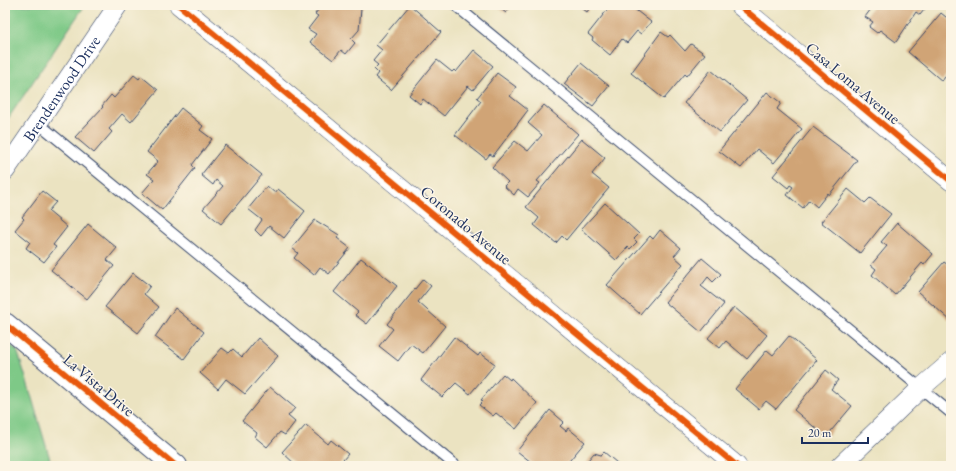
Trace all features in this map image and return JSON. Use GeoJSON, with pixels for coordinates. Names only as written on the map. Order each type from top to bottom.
{"type":"FeatureCollection","features":[{"type":"Feature","properties":{"kind":"street","name":"Brendenwood Drive"},"geometry":{"type":"LineString","coordinates":[[5,171],[118,5]]}},
{"type":"Feature","properties":{"kind":"street","name":"Coronado Avenue"},"geometry":{"type":"LineString","coordinates":[[179,5],[737,466]]}},
{"type":"Feature","properties":{"kind":"street","name":"Casa Loma Avenue"},"geometry":{"type":"LineString","coordinates":[[738,5],[951,181]]}},
{"type":"Feature","properties":{"kind":"street","name":"La Vista Drive"},"geometry":{"type":"LineString","coordinates":[[5,324],[176,466]]}},
{"type":"Feature","properties":{"kind":"street"},"geometry":{"type":"LineString","coordinates":[[840,466],[921,388],[951,362]]}},
{"type":"Feature","properties":{"kind":"lane"},"geometry":{"type":"LineString","coordinates":[[455,5],[951,413]]}},
{"type":"Feature","properties":{"kind":"lane"},"geometry":{"type":"LineString","coordinates":[[38,123],[456,466]]}},
{"type":"Feature","properties":{"kind":"green space"},"geometry":{"type":"Polygon","coordinates":[[[5,5],[85,5],[5,123],[5,5]]]}},
{"type":"Feature","properties":{"kind":"green space"},"geometry":{"type":"Polygon","coordinates":[[[5,341],[17,350],[52,466],[5,466],[5,341]]]}},
{"type":"Feature","properties":{"kind":"building"},"geometry":{"type":"Polygon","coordinates":[[[322,5],[364,5],[361,9],[359,30],[351,39],[355,43],[346,54],[341,50],[333,60],[310,42],[316,34],[308,29],[318,16],[315,14],[322,5]]]}},
{"type":"Feature","properties":{"kind":"building"},"geometry":{"type":"Polygon","coordinates":[[[410,5],[441,32],[391,90],[375,77],[378,73],[374,69],[378,65],[373,61],[382,50],[376,45],[410,5]]]}},
{"type":"Feature","properties":{"kind":"building"},"geometry":{"type":"Polygon","coordinates":[[[496,5],[512,5],[506,13],[496,5]]]}},
{"type":"Feature","properties":{"kind":"building"},"geometry":{"type":"Polygon","coordinates":[[[578,5],[592,5],[587,12],[578,5]]]}},
{"type":"Feature","properties":{"kind":"building"},"geometry":{"type":"Polygon","coordinates":[[[611,5],[632,5],[634,7],[633,8],[651,22],[641,34],[637,31],[627,43],[622,39],[610,55],[592,40],[593,38],[588,34],[611,5]]]}},
{"type":"Feature","properties":{"kind":"building"},"geometry":{"type":"Polygon","coordinates":[[[874,5],[928,5],[920,15],[916,12],[896,42],[880,30],[877,33],[869,27],[873,22],[865,17],[874,5]]]}},
{"type":"Feature","properties":{"kind":"building"},"geometry":{"type":"Polygon","coordinates":[[[941,13],[951,21],[951,69],[942,81],[908,52],[941,13]]]}},
{"type":"Feature","properties":{"kind":"building"},"geometry":{"type":"Polygon","coordinates":[[[661,32],[668,37],[670,35],[685,51],[691,44],[705,54],[687,76],[685,74],[664,99],[631,73],[661,32]]]}},
{"type":"Feature","properties":{"kind":"building"},"geometry":{"type":"Polygon","coordinates":[[[474,50],[493,66],[473,90],[468,86],[444,116],[423,99],[420,104],[409,95],[437,60],[452,72],[454,70],[456,72],[474,50]]]}},
{"type":"Feature","properties":{"kind":"building"},"geometry":{"type":"Polygon","coordinates":[[[581,63],[609,86],[593,106],[564,84],[581,63]]]}},
{"type":"Feature","properties":{"kind":"building"},"geometry":{"type":"Polygon","coordinates":[[[711,70],[747,100],[720,132],[684,103],[711,70]]]}},
{"type":"Feature","properties":{"kind":"building"},"geometry":{"type":"Polygon","coordinates":[[[497,73],[516,87],[510,96],[528,110],[493,156],[490,154],[486,159],[455,135],[481,101],[477,98],[497,73]]]}},
{"type":"Feature","properties":{"kind":"building"},"geometry":{"type":"Polygon","coordinates":[[[134,75],[139,79],[141,76],[158,90],[131,122],[122,114],[109,129],[112,132],[94,153],[75,137],[103,107],[102,106],[111,95],[114,98],[134,75]]]}},
{"type":"Feature","properties":{"kind":"building"},"geometry":{"type":"Polygon","coordinates":[[[767,92],[781,103],[777,109],[802,129],[774,163],[757,149],[741,168],[719,151],[767,92]]]}},
{"type":"Feature","properties":{"kind":"building"},"geometry":{"type":"Polygon","coordinates":[[[544,105],[578,134],[537,181],[540,183],[528,197],[518,189],[514,195],[504,186],[508,182],[492,167],[515,141],[528,151],[542,135],[528,123],[544,105]]]}},
{"type":"Feature","properties":{"kind":"building"},"geometry":{"type":"Polygon","coordinates":[[[181,108],[203,126],[200,130],[212,139],[192,165],[195,168],[162,210],[142,193],[154,179],[147,174],[158,161],[147,152],[181,108]]]}},
{"type":"Feature","properties":{"kind":"building"},"geometry":{"type":"Polygon","coordinates":[[[813,127],[857,160],[829,195],[828,193],[817,207],[809,200],[803,208],[787,195],[793,187],[790,185],[788,188],[773,176],[813,127]]]}},
{"type":"Feature","properties":{"kind":"building"},"geometry":{"type":"Polygon","coordinates":[[[582,139],[605,158],[592,174],[609,188],[566,240],[562,236],[556,243],[534,225],[539,218],[526,207],[582,139]]]}},
{"type":"Feature","properties":{"kind":"building"},"geometry":{"type":"Polygon","coordinates":[[[225,145],[262,175],[221,224],[203,209],[223,186],[216,180],[213,185],[201,175],[225,145]]]}},
{"type":"Feature","properties":{"kind":"building"},"geometry":{"type":"Polygon","coordinates":[[[267,186],[275,193],[278,189],[305,211],[284,238],[269,226],[261,236],[255,230],[262,220],[248,209],[267,186]]]}},
{"type":"Feature","properties":{"kind":"building"},"geometry":{"type":"Polygon","coordinates":[[[848,189],[865,203],[870,198],[891,214],[860,253],[821,222],[848,189]]]}},
{"type":"Feature","properties":{"kind":"building"},"geometry":{"type":"Polygon","coordinates":[[[42,191],[56,202],[48,211],[67,227],[53,245],[56,247],[44,262],[26,248],[30,242],[15,230],[24,219],[22,217],[42,191]]]}},
{"type":"Feature","properties":{"kind":"building"},"geometry":{"type":"Polygon","coordinates":[[[605,203],[639,234],[634,239],[637,242],[630,249],[628,247],[616,260],[581,229],[605,203]]]}},
{"type":"Feature","properties":{"kind":"building"},"geometry":{"type":"Polygon","coordinates":[[[315,220],[339,235],[337,238],[350,248],[329,274],[320,267],[314,275],[294,258],[298,253],[292,248],[315,220]]]}},
{"type":"Feature","properties":{"kind":"building"},"geometry":{"type":"Polygon","coordinates":[[[897,223],[933,254],[924,265],[922,263],[895,295],[872,275],[876,269],[871,265],[887,246],[881,242],[897,223]]]}},
{"type":"Feature","properties":{"kind":"building"},"geometry":{"type":"Polygon","coordinates":[[[88,224],[117,248],[107,260],[114,266],[87,299],[51,270],[88,224]]]}},
{"type":"Feature","properties":{"kind":"building"},"geometry":{"type":"Polygon","coordinates":[[[660,230],[681,248],[674,256],[683,264],[640,314],[607,285],[650,236],[653,239],[660,230]]]}},
{"type":"Feature","properties":{"kind":"building"},"geometry":{"type":"Polygon","coordinates":[[[361,258],[397,286],[367,324],[355,315],[358,312],[334,292],[361,258]]]}},
{"type":"Feature","properties":{"kind":"building"},"geometry":{"type":"Polygon","coordinates":[[[702,258],[721,274],[713,282],[708,277],[701,286],[724,304],[701,332],[665,302],[702,258]]]}},
{"type":"Feature","properties":{"kind":"building"},"geometry":{"type":"Polygon","coordinates":[[[944,262],[951,267],[951,321],[918,292],[944,262]]]}},
{"type":"Feature","properties":{"kind":"building"},"geometry":{"type":"Polygon","coordinates":[[[133,273],[150,286],[144,294],[159,307],[138,333],[105,307],[133,273]]]}},
{"type":"Feature","properties":{"kind":"building"},"geometry":{"type":"Polygon","coordinates":[[[423,279],[431,286],[418,302],[445,326],[423,353],[411,344],[398,361],[379,346],[393,329],[387,324],[423,279]]]}},
{"type":"Feature","properties":{"kind":"building"},"geometry":{"type":"Polygon","coordinates":[[[734,307],[767,335],[747,359],[726,341],[720,348],[708,338],[734,307]]]}},
{"type":"Feature","properties":{"kind":"building"},"geometry":{"type":"Polygon","coordinates":[[[175,308],[204,332],[184,359],[155,337],[175,308]]]}},
{"type":"Feature","properties":{"kind":"building"},"geometry":{"type":"Polygon","coordinates":[[[789,336],[817,360],[776,409],[766,401],[759,409],[735,389],[767,350],[773,355],[789,336]]]}},
{"type":"Feature","properties":{"kind":"building"},"geometry":{"type":"Polygon","coordinates":[[[454,337],[478,356],[480,353],[495,364],[470,394],[456,383],[442,397],[421,380],[454,337]]]}},
{"type":"Feature","properties":{"kind":"building"},"geometry":{"type":"Polygon","coordinates":[[[258,338],[278,356],[245,394],[226,379],[218,389],[200,373],[222,348],[229,353],[233,349],[242,357],[258,338]]]}},
{"type":"Feature","properties":{"kind":"building"},"geometry":{"type":"Polygon","coordinates":[[[826,370],[838,380],[831,389],[852,406],[826,437],[794,410],[826,370]]]}},
{"type":"Feature","properties":{"kind":"building"},"geometry":{"type":"Polygon","coordinates":[[[503,374],[510,380],[511,378],[537,403],[516,429],[496,413],[493,416],[479,405],[483,401],[481,400],[503,374]]]}},
{"type":"Feature","properties":{"kind":"building"},"geometry":{"type":"Polygon","coordinates":[[[270,387],[295,408],[288,416],[295,422],[285,435],[280,432],[267,447],[255,437],[257,433],[242,421],[270,387]]]}},
{"type":"Feature","properties":{"kind":"building"},"geometry":{"type":"Polygon","coordinates":[[[550,410],[564,422],[560,426],[566,431],[568,428],[585,442],[565,466],[536,466],[517,451],[550,410]]]}},
{"type":"Feature","properties":{"kind":"building"},"geometry":{"type":"Polygon","coordinates":[[[306,425],[328,444],[331,440],[348,454],[338,466],[297,466],[282,452],[306,425]]]}},
{"type":"Feature","properties":{"kind":"building"},"geometry":{"type":"Polygon","coordinates":[[[604,452],[617,463],[615,466],[583,466],[594,453],[601,455],[604,452]]]}},
{"type":"Feature","properties":{"kind":"cycle path"},"geometry":{"type":"LineString","coordinates":[[179,5],[737,466]]}},
{"type":"Feature","properties":{"kind":"cycle path"},"geometry":{"type":"LineString","coordinates":[[739,5],[951,181]]}},
{"type":"Feature","properties":{"kind":"cycle path"},"geometry":{"type":"LineString","coordinates":[[5,324],[176,466]]}}]}
